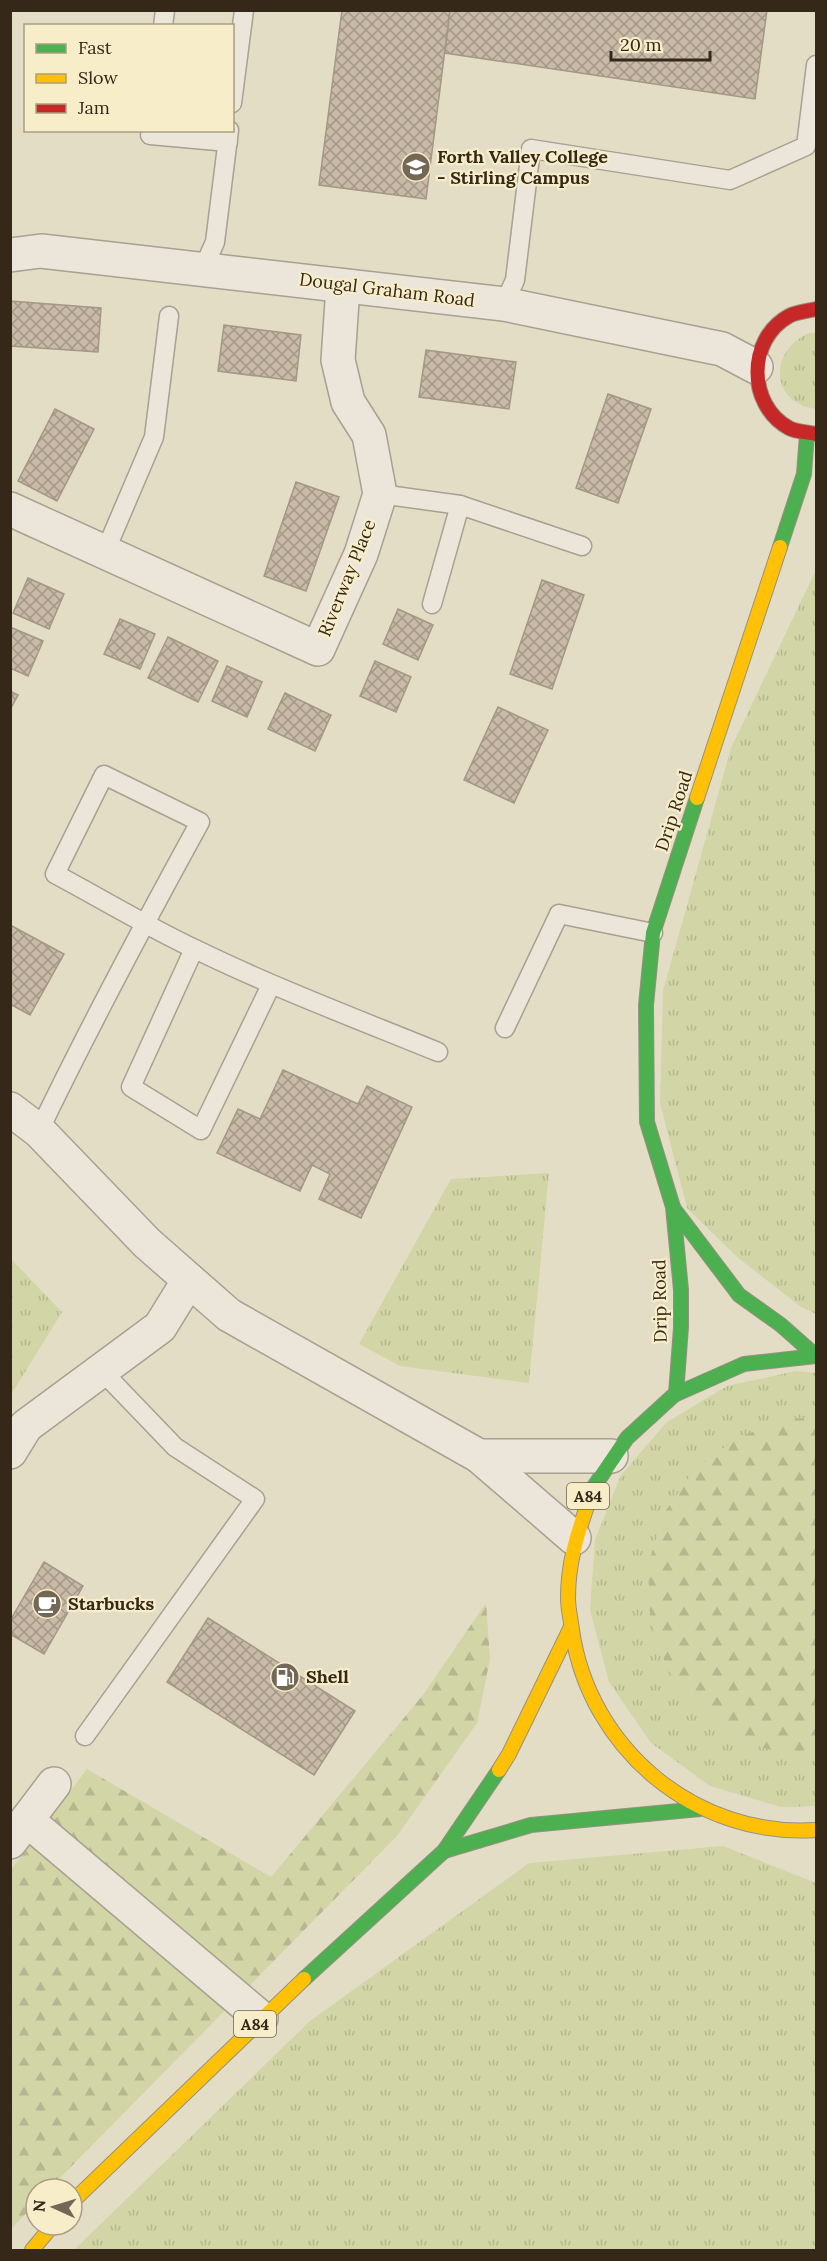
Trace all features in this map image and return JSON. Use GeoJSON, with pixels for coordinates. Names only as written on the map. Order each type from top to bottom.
{"type":"FeatureCollection","features":[{"type":"Feature","properties":{"kind":"main road","name":"Drip Road"},"geometry":{"type":"LineString","coordinates":[[676,1394],[681,1290],[673,1207],[647,1122],[646,1005],[653,933],[804,474],[812,434],[790,428],[775,417],[764,403],[757,386],[756,367],[760,347],[771,330],[787,317],[816,309]]}},
{"type":"Feature","properties":{"kind":"main road","name":"Drip Road"},"geometry":{"type":"LineString","coordinates":[[673,1207],[739,1295],[780,1325],[816,1356]]}},
{"type":"Feature","properties":{"kind":"main road","name":"A84"},"geometry":{"type":"LineString","coordinates":[[816,1356],[743,1364],[676,1394],[641,1422],[612,1456],[588,1495],[574,1538],[567,1584],[570,1629],[581,1674],[600,1716],[627,1753],[661,1785],[700,1809],[744,1825],[791,1833],[816,1830]]}},
{"type":"Feature","properties":{"kind":"main road","name":"A84"},"geometry":{"type":"LineString","coordinates":[[84,2190],[261,2018],[444,1851],[509,1754],[570,1629]]}},
{"type":"Feature","properties":{"kind":"main road","name":"A84"},"geometry":{"type":"LineString","coordinates":[[444,1851],[531,1826],[700,1809]]}},
{"type":"Feature","properties":{"kind":"main road"},"geometry":{"type":"LineString","coordinates":[[791,1833],[808,1843]]}},
{"type":"Feature","properties":{"kind":"main road"},"geometry":{"type":"LineString","coordinates":[[32,2250],[43,2237]]}},
{"type":"Feature","properties":{"kind":"street","name":"Dougal Graham Road"},"geometry":{"type":"LineString","coordinates":[[10,255],[42,251],[504,304],[722,349],[756,367]]}},
{"type":"Feature","properties":{"kind":"street","name":"Riverway Place"},"geometry":{"type":"LineString","coordinates":[[10,509],[318,649],[361,554],[380,494],[369,435],[348,402],[338,360],[343,286]]}},
{"type":"Feature","properties":{"kind":"street"},"geometry":{"type":"LineString","coordinates":[[10,1108],[39,1131],[147,1243],[229,1315],[479,1456],[574,1538]]}},
{"type":"Feature","properties":{"kind":"street"},"geometry":{"type":"LineString","coordinates":[[10,1452],[26,1426],[160,1327],[189,1280]]}},
{"type":"Feature","properties":{"kind":"street"},"geometry":{"type":"LineString","coordinates":[[479,1456],[612,1456]]}},
{"type":"Feature","properties":{"kind":"street"},"geometry":{"type":"LineString","coordinates":[[54,1784],[19,1831],[261,2018]]}},
{"type":"Feature","properties":{"kind":"lane"},"geometry":{"type":"LineString","coordinates":[[234,88],[244,10]]}},
{"type":"Feature","properties":{"kind":"lane"},"geometry":{"type":"LineString","coordinates":[[504,304],[515,280],[531,149],[730,180],[806,146],[816,65]]}},
{"type":"Feature","properties":{"kind":"lane"},"geometry":{"type":"LineString","coordinates":[[151,132],[150,135],[228,136],[215,242],[203,269]]}},
{"type":"Feature","properties":{"kind":"lane"},"geometry":{"type":"LineString","coordinates":[[105,552],[154,437],[169,316]]}},
{"type":"Feature","properties":{"kind":"lane"},"geometry":{"type":"LineString","coordinates":[[380,494],[460,505],[582,546]]}},
{"type":"Feature","properties":{"kind":"lane"},"geometry":{"type":"LineString","coordinates":[[432,604],[460,505]]}},
{"type":"Feature","properties":{"kind":"lane"},"geometry":{"type":"LineString","coordinates":[[39,1131],[88,1031],[145,922],[200,822],[104,775],[55,874],[145,922],[194,949],[272,984],[438,1052]]}},
{"type":"Feature","properties":{"kind":"lane"},"geometry":{"type":"LineString","coordinates":[[505,1028],[559,914],[653,933]]}},
{"type":"Feature","properties":{"kind":"lane"},"geometry":{"type":"LineString","coordinates":[[194,949],[131,1087],[201,1130],[272,984]]}},
{"type":"Feature","properties":{"kind":"lane"},"geometry":{"type":"LineString","coordinates":[[85,1736],[255,1499],[175,1447],[101,1371]]}},
{"type":"Feature","properties":{"kind":"green space"},"geometry":{"type":"Polygon","coordinates":[[[809,333],[816,333],[816,409],[801,405],[790,397],[783,387],[780,376],[781,363],[786,352],[796,341],[809,333]]]}},
{"type":"Feature","properties":{"kind":"green space"},"geometry":{"type":"Polygon","coordinates":[[[816,570],[816,1314],[801,1307],[737,1257],[687,1208],[660,1103],[663,991],[731,748],[816,570]]]}},
{"type":"Feature","properties":{"kind":"green space"},"geometry":{"type":"Polygon","coordinates":[[[549,1173],[529,1383],[400,1366],[359,1344],[451,1179],[549,1173]]]}},
{"type":"Feature","properties":{"kind":"green space"},"geometry":{"type":"Polygon","coordinates":[[[11,1259],[62,1312],[11,1395],[11,1259]]]}},
{"type":"Feature","properties":{"kind":"green space"},"geometry":{"type":"Polygon","coordinates":[[[796,1371],[816,1373],[816,1806],[781,1807],[710,1786],[651,1743],[609,1682],[590,1610],[595,1540],[621,1475],[667,1422],[727,1386],[796,1371]]]}},
{"type":"Feature","properties":{"kind":"green space"},"geometry":{"type":"Polygon","coordinates":[[[794,1418],[816,1419],[816,1757],[795,1757],[744,1742],[700,1711],[667,1669],[650,1618],[648,1565],[664,1513],[695,1469],[738,1437],[794,1418]]]}},
{"type":"Feature","properties":{"kind":"green space"},"geometry":{"type":"Polygon","coordinates":[[[486,1603],[490,1659],[477,1723],[397,1836],[61,2177],[24,2177],[24,2215],[11,2229],[10,1871],[87,1769],[271,1877],[423,1695],[486,1603]]]}},
{"type":"Feature","properties":{"kind":"green space"},"geometry":{"type":"Polygon","coordinates":[[[723,1846],[816,1883],[816,2250],[74,2250],[310,2021],[529,1863],[723,1846]]]}},
{"type":"Feature","properties":{"kind":"building"},"geometry":{"type":"Polygon","coordinates":[[[342,10],[450,10],[426,199],[319,185],[342,10]]]}},
{"type":"Feature","properties":{"kind":"building"},"geometry":{"type":"Polygon","coordinates":[[[450,10],[767,10],[755,99],[445,53],[450,10]]]}},
{"type":"Feature","properties":{"kind":"building"},"geometry":{"type":"Polygon","coordinates":[[[10,301],[101,308],[98,352],[10,346],[10,301]]]}},
{"type":"Feature","properties":{"kind":"building"},"geometry":{"type":"Polygon","coordinates":[[[224,325],[301,335],[296,381],[218,371],[224,325]]]}},
{"type":"Feature","properties":{"kind":"building"},"geometry":{"type":"Polygon","coordinates":[[[426,350],[516,362],[509,409],[419,397],[426,350]]]}},
{"type":"Feature","properties":{"kind":"building"},"geometry":{"type":"Polygon","coordinates":[[[608,394],[651,409],[618,503],[576,488],[608,394]]]}},
{"type":"Feature","properties":{"kind":"building"},"geometry":{"type":"Polygon","coordinates":[[[55,409],[94,429],[57,501],[18,481],[55,409]]]}},
{"type":"Feature","properties":{"kind":"building"},"geometry":{"type":"Polygon","coordinates":[[[296,482],[339,497],[306,591],[264,576],[296,482]]]}},
{"type":"Feature","properties":{"kind":"building"},"geometry":{"type":"Polygon","coordinates":[[[28,578],[64,594],[49,629],[13,613],[28,578]]]}},
{"type":"Feature","properties":{"kind":"building"},"geometry":{"type":"Polygon","coordinates":[[[542,580],[584,595],[552,689],[510,674],[542,580]]]}},
{"type":"Feature","properties":{"kind":"building"},"geometry":{"type":"Polygon","coordinates":[[[398,609],[433,625],[418,660],[383,644],[398,609]]]}},
{"type":"Feature","properties":{"kind":"building"},"geometry":{"type":"Polygon","coordinates":[[[120,619],[155,634],[140,669],[104,654],[120,619]]]}},
{"type":"Feature","properties":{"kind":"building"},"geometry":{"type":"Polygon","coordinates":[[[10,627],[43,641],[28,676],[10,668],[10,627]]]}},
{"type":"Feature","properties":{"kind":"building"},"geometry":{"type":"Polygon","coordinates":[[[168,637],[218,661],[198,702],[148,678],[168,637]]]}},
{"type":"Feature","properties":{"kind":"building"},"geometry":{"type":"Polygon","coordinates":[[[375,661],[411,677],[396,712],[360,696],[375,661]]]}},
{"type":"Feature","properties":{"kind":"building"},"geometry":{"type":"Polygon","coordinates":[[[227,666],[262,682],[247,717],[212,701],[227,666]]]}},
{"type":"Feature","properties":{"kind":"building"},"geometry":{"type":"Polygon","coordinates":[[[10,691],[18,695],[10,710],[10,691]]]}},
{"type":"Feature","properties":{"kind":"building"},"geometry":{"type":"Polygon","coordinates":[[[285,693],[331,715],[315,751],[268,729],[285,693]]]}},
{"type":"Feature","properties":{"kind":"building"},"geometry":{"type":"Polygon","coordinates":[[[498,707],[548,730],[514,803],[464,780],[498,707]]]}},
{"type":"Feature","properties":{"kind":"building"},"geometry":{"type":"Polygon","coordinates":[[[10,925],[64,954],[30,1015],[10,1004],[10,925]]]}},
{"type":"Feature","properties":{"kind":"building"},"geometry":{"type":"Polygon","coordinates":[[[283,1070],[358,1104],[367,1086],[412,1107],[361,1218],[319,1199],[330,1174],[312,1165],[300,1191],[217,1153],[238,1109],[260,1119],[283,1070]]]}},
{"type":"Feature","properties":{"kind":"building","name":"Starbucks"},"geometry":{"type":"Polygon","coordinates":[[[44,1562],[83,1586],[44,1654],[10,1634],[10,1621],[44,1562]]]}},
{"type":"Feature","properties":{"kind":"building"},"geometry":{"type":"Polygon","coordinates":[[[208,1618],[355,1711],[314,1775],[167,1682],[208,1618]]]}},
{"type":"Feature","properties":{"kind":"traffic: fast"},"geometry":{"type":"LineString","coordinates":[[780,547],[804,474],[807,434]]}},
{"type":"Feature","properties":{"kind":"traffic: fast"},"geometry":{"type":"LineString","coordinates":[[676,1394],[681,1290],[673,1207],[647,1122],[646,1005],[653,933],[697,798]]}},
{"type":"Feature","properties":{"kind":"traffic: fast"},"geometry":{"type":"LineString","coordinates":[[674,1209],[739,1295],[781,1325],[816,1356]]}},
{"type":"Feature","properties":{"kind":"traffic: fast"},"geometry":{"type":"LineString","coordinates":[[589,1501],[593,1488],[627,1438],[674,1395],[744,1364],[816,1356]]}},
{"type":"Feature","properties":{"kind":"traffic: fast"},"geometry":{"type":"LineString","coordinates":[[304,1979],[444,1851],[499,1770]]}},
{"type":"Feature","properties":{"kind":"traffic: fast"},"geometry":{"type":"LineString","coordinates":[[444,1851],[531,1825],[700,1809]]}},
{"type":"Feature","properties":{"kind":"traffic: slow"},"geometry":{"type":"LineString","coordinates":[[697,798],[780,547]]}},
{"type":"Feature","properties":{"kind":"traffic: slow"},"geometry":{"type":"LineString","coordinates":[[589,1501],[571,1561],[568,1602],[582,1673],[600,1713],[625,1748],[655,1778],[691,1802],[730,1819],[772,1829],[816,1830]]}},
{"type":"Feature","properties":{"kind":"traffic: slow"},"geometry":{"type":"LineString","coordinates":[[499,1770],[570,1629]]}},
{"type":"Feature","properties":{"kind":"traffic: slow"},"geometry":{"type":"LineString","coordinates":[[84,2190],[304,1979]]}},
{"type":"Feature","properties":{"kind":"traffic: slow"},"geometry":{"type":"LineString","coordinates":[[32,2250],[43,2237]]}},
{"type":"Feature","properties":{"kind":"traffic: jam"},"geometry":{"type":"LineString","coordinates":[[816,309],[789,316],[775,326],[765,340],[759,355],[758,372],[759,389],[765,404],[775,418],[789,428],[816,434]]}},
{"type":"Feature","properties":{"kind":"place","name":"Forth Valley College - Stirling Campus"},"geometry":{"type":"Point","coordinates":[416,167]}},
{"type":"Feature","properties":{"kind":"place","name":"Starbucks"},"geometry":{"type":"Point","coordinates":[47,1604]}},
{"type":"Feature","properties":{"kind":"place","name":"Shell"},"geometry":{"type":"Point","coordinates":[285,1677]}}]}
